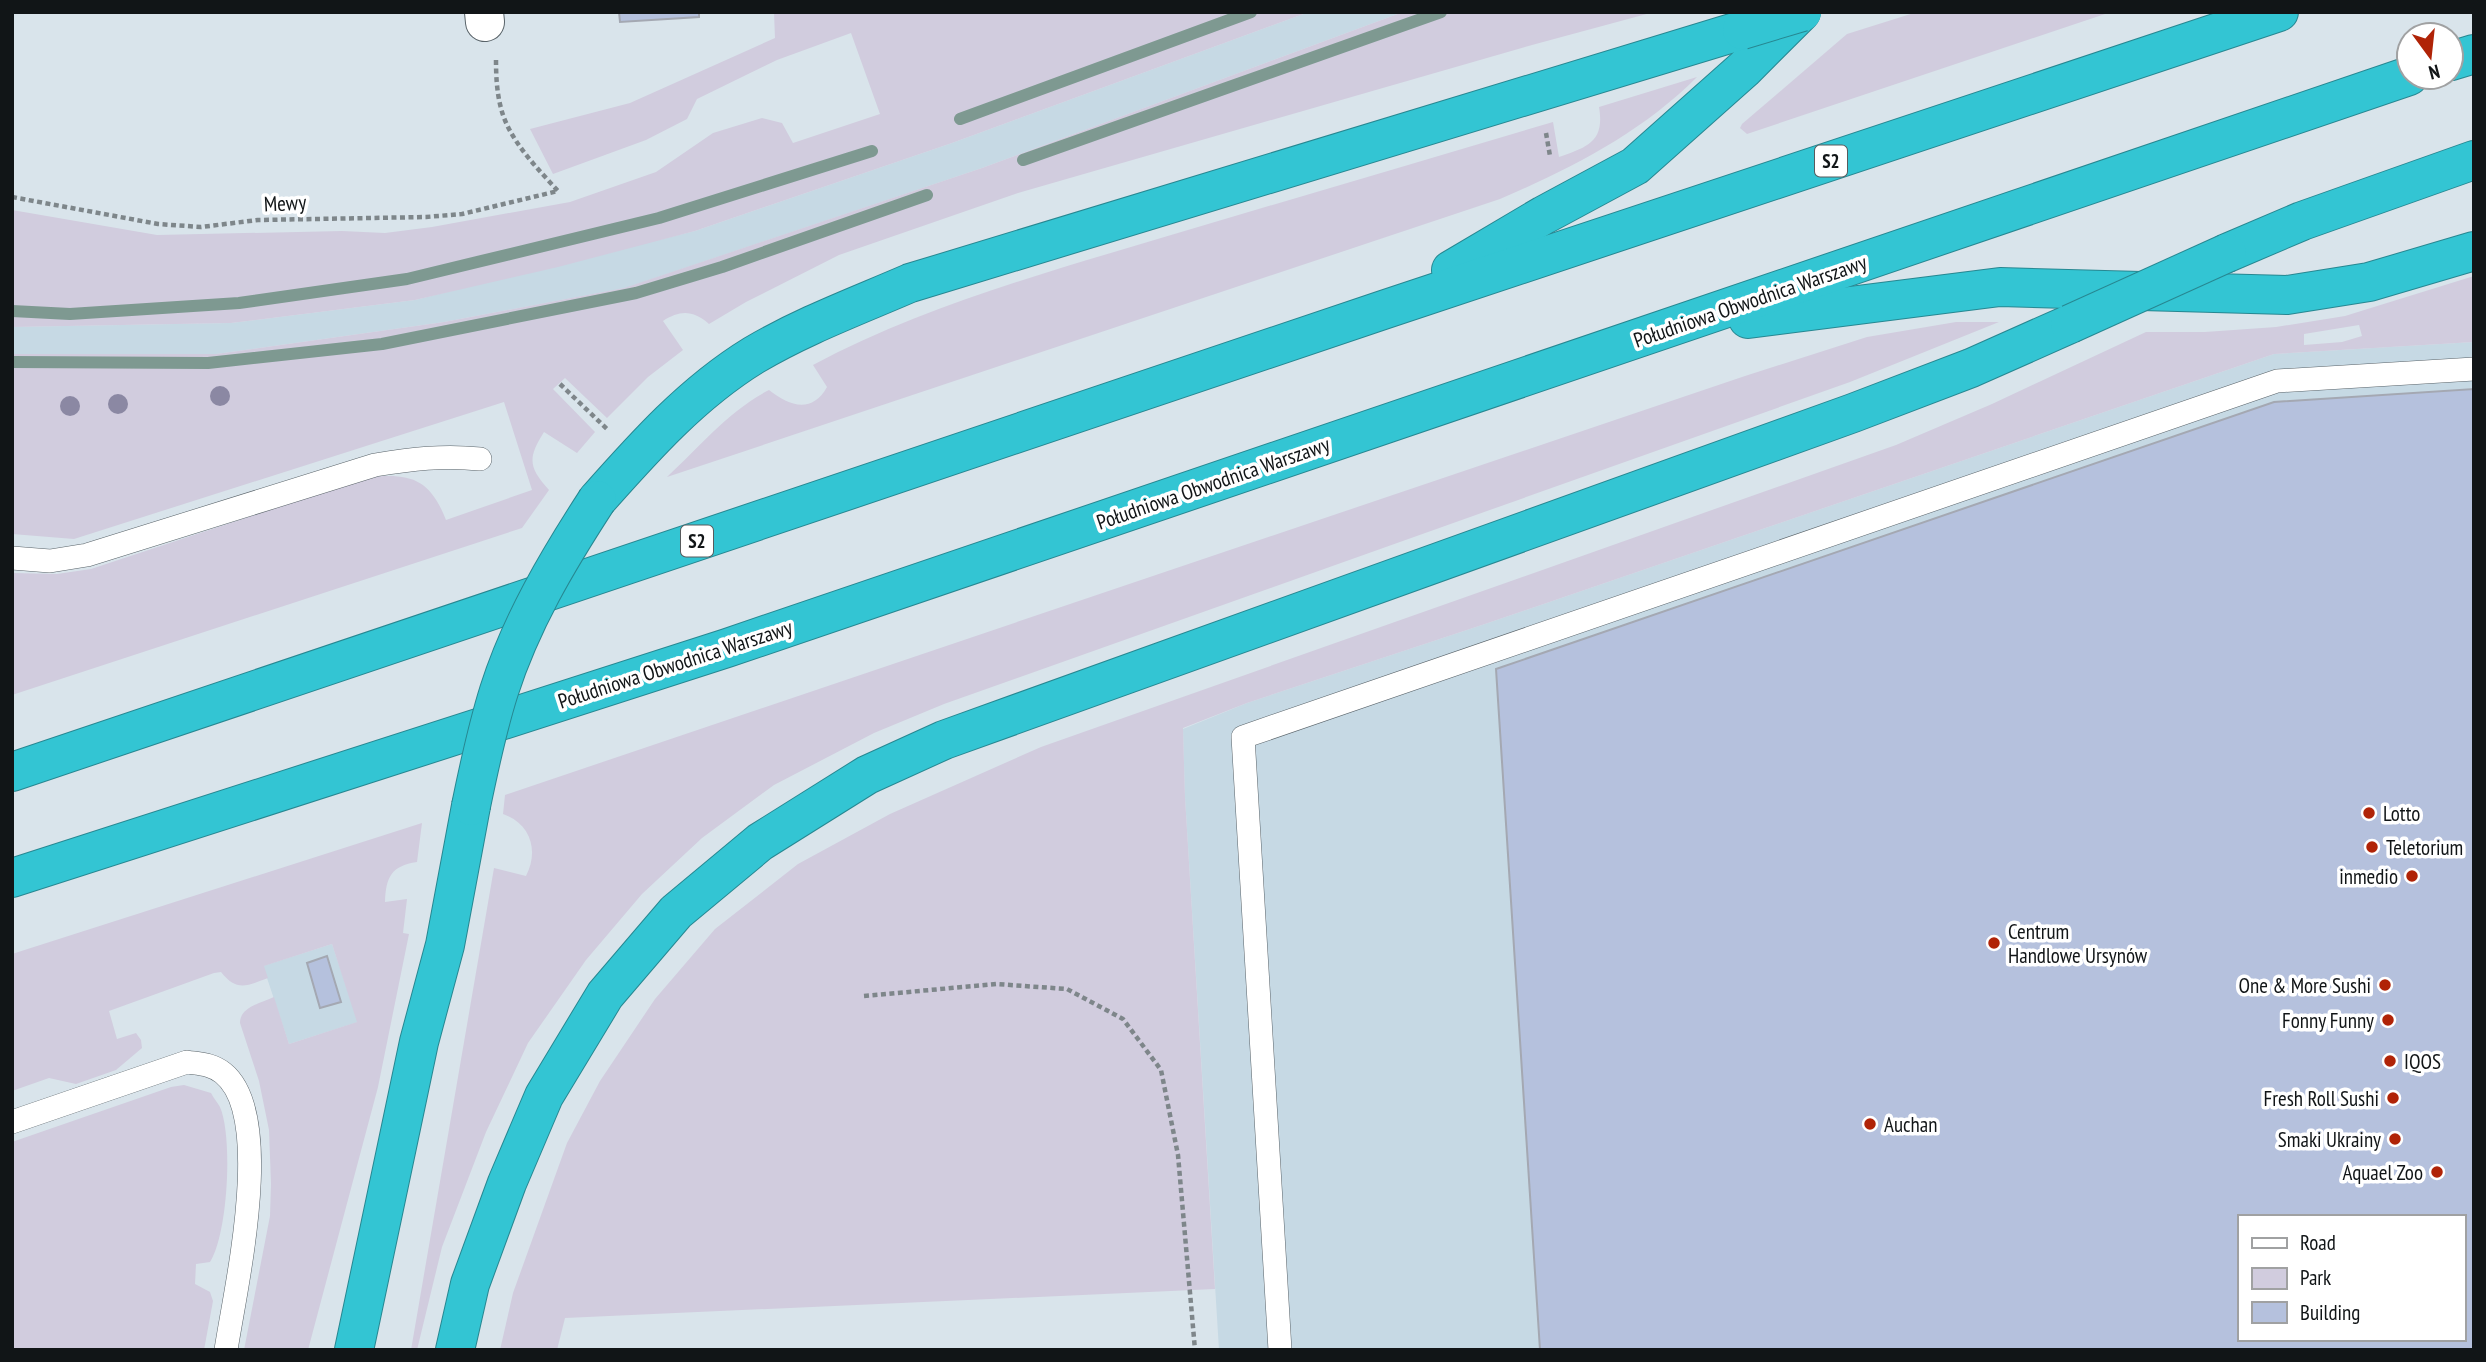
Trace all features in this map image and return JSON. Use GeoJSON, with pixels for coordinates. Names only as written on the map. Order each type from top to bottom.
{"type":"FeatureCollection","features":[{"type":"Feature","properties":{"kind":"highway"},"geometry":{"type":"LineString","coordinates":[[354,1350],[419,1042],[445,945],[485,740],[499,689],[514,649],[545,583],[597,500],[632,459],[698,396],[753,356],[803,329],[910,283],[1802,12]]}},
{"type":"Feature","properties":{"kind":"highway"},"geometry":{"type":"LineString","coordinates":[[1382,310],[1544,215],[1635,166],[1744,69],[1802,12]]}},
{"type":"Feature","properties":{"kind":"highway","name":"S2"},"geometry":{"type":"LineString","coordinates":[[12,772],[1382,310],[2279,12]]}},
{"type":"Feature","properties":{"kind":"highway","name":"Południowa Obwodnica Warszawy"},"geometry":{"type":"LineString","coordinates":[[12,878],[727,648],[2395,81]]}},
{"type":"Feature","properties":{"kind":"highway"},"geometry":{"type":"LineString","coordinates":[[455,1350],[470,1284],[507,1183],[544,1096],[605,995],[676,912],[760,842],[867,775],[944,740],[1051,700],[1972,368],[2302,221],[2474,160]]}},
{"type":"Feature","properties":{"kind":"highway"},"geometry":{"type":"LineString","coordinates":[[1667,329],[2000,287],[2287,295],[2369,282],[2474,251]]}},
{"type":"Feature","properties":{"kind":"lane"},"geometry":{"type":"LineString","coordinates":[[1280,1350],[1242,737],[2277,381],[2474,369]]}},
{"type":"Feature","properties":{"kind":"lane"},"geometry":{"type":"LineString","coordinates":[[12,558],[50,561],[87,555],[375,465],[450,456],[480,459]]}},
{"type":"Feature","properties":{"kind":"lane"},"geometry":{"type":"LineString","coordinates":[[12,1122],[187,1062],[212,1066],[225,1074],[240,1099],[250,1160],[250,1205],[226,1350]]}},
{"type":"Feature","properties":{"kind":"path","name":"Mewy"},"geometry":{"type":"LineString","coordinates":[[12,197],[158,224],[201,227],[258,220],[463,214],[558,191],[523,150],[503,116],[497,89],[495,34],[485,17]]}},
{"type":"Feature","properties":{"kind":"path"},"geometry":{"type":"LineString","coordinates":[[560,384],[603,424],[632,459]]}},
{"type":"Feature","properties":{"kind":"path"},"geometry":{"type":"LineString","coordinates":[[864,996],[996,984],[1068,989],[1123,1019],[1161,1070],[1178,1155],[1195,1350]]}},
{"type":"Feature","properties":{"kind":"shaded area"},"geometry":{"type":"Polygon","coordinates":[[[1309,12],[1403,12],[982,168],[625,288],[444,322],[216,354],[12,354],[12,327],[231,323],[415,300],[695,231],[952,143],[1309,12]]]}},
{"type":"Feature","properties":{"kind":"shaded area","name":"Centrum Handlowe Ursynów"},"geometry":{"type":"Polygon","coordinates":[[[2474,342],[2474,1350],[1219,1350],[1183,729],[1247,703],[2274,354],[2474,342]]]}},
{"type":"Feature","properties":{"kind":"shaded area"},"geometry":{"type":"Polygon","coordinates":[[[332,944],[358,1022],[289,1044],[263,966],[332,944]]]}},
{"type":"Feature","properties":{"kind":"green space"},"geometry":{"type":"Polygon","coordinates":[[[774,12],[1309,12],[952,143],[695,231],[558,267],[415,300],[231,323],[12,327],[12,210],[157,235],[342,231],[385,233],[570,202],[656,172],[713,133],[762,118],[782,123],[793,143],[880,114],[851,33],[777,60],[697,99],[687,119],[646,140],[553,174],[530,129],[630,103],[775,38],[774,12]]]}},
{"type":"Feature","properties":{"kind":"green space"},"geometry":{"type":"Polygon","coordinates":[[[1403,12],[1654,12],[1018,193],[839,255],[709,324],[692,314],[675,315],[663,321],[683,350],[648,377],[607,418],[565,378],[553,389],[595,432],[577,453],[544,432],[535,449],[533,462],[537,475],[549,490],[522,528],[12,695],[12,573],[57,574],[91,569],[370,477],[397,476],[426,487],[440,506],[446,520],[532,490],[504,402],[74,539],[12,534],[12,354],[216,354],[444,322],[624,288],[982,168],[1403,12]]]}},
{"type":"Feature","properties":{"kind":"green space"},"geometry":{"type":"Polygon","coordinates":[[[1917,12],[2111,12],[1747,134],[1740,128],[1847,34],[1917,12]]]}},
{"type":"Feature","properties":{"kind":"green space"},"geometry":{"type":"Polygon","coordinates":[[[1697,77],[1629,132],[1579,162],[1500,199],[667,477],[715,430],[755,398],[769,390],[784,400],[800,405],[814,401],[827,387],[813,365],[854,344],[940,309],[1073,264],[1553,122],[1559,157],[1586,146],[1596,136],[1600,119],[1599,107],[1697,77]]]}},
{"type":"Feature","properties":{"kind":"green space"},"geometry":{"type":"Polygon","coordinates":[[[2474,276],[2474,342],[2274,354],[1247,703],[1183,728],[1215,1289],[565,1318],[557,1350],[500,1350],[513,1293],[567,1143],[600,1081],[655,999],[715,929],[798,864],[890,814],[1041,747],[1896,445],[1992,404],[2146,332],[2205,332],[2276,327],[2345,316],[2474,276]],[[2359,325],[2304,334],[2304,345],[2342,342],[2362,336],[2359,325]]]}},
{"type":"Feature","properties":{"kind":"green space"},"geometry":{"type":"Polygon","coordinates":[[[1956,322],[1999,322],[1850,382],[944,704],[874,733],[774,785],[702,838],[642,894],[586,960],[528,1043],[486,1132],[442,1247],[417,1350],[411,1350],[494,868],[526,876],[532,857],[526,831],[503,814],[505,795],[1745,376],[1867,337],[1956,322]]]}},
{"type":"Feature","properties":{"kind":"green space"},"geometry":{"type":"Polygon","coordinates":[[[422,823],[417,862],[396,870],[387,886],[385,902],[407,899],[403,933],[409,934],[378,1087],[308,1350],[244,1350],[270,1216],[271,1184],[269,1130],[259,1081],[240,1023],[241,1018],[247,1009],[274,997],[289,1044],[357,1022],[332,944],[264,966],[268,978],[254,983],[237,985],[221,972],[214,973],[109,1011],[117,1039],[136,1033],[142,1048],[116,1070],[76,1084],[49,1078],[12,1091],[12,954],[422,823]]]}},
{"type":"Feature","properties":{"kind":"green space"},"geometry":{"type":"Polygon","coordinates":[[[184,1085],[211,1093],[220,1107],[226,1140],[227,1185],[221,1230],[210,1262],[196,1264],[195,1284],[210,1292],[213,1301],[204,1350],[12,1350],[12,1142],[171,1087],[184,1085]]]}},
{"type":"Feature","properties":{"kind":"building"},"geometry":{"type":"Polygon","coordinates":[[[619,12],[699,12],[699,17],[620,22],[619,12]]]}},
{"type":"Feature","properties":{"kind":"building","name":"Centrum Handlowe Ursynów"},"geometry":{"type":"Polygon","coordinates":[[[2474,389],[2474,1350],[1540,1350],[1496,669],[2274,402],[2474,389]]]}},
{"type":"Feature","properties":{"kind":"building"},"geometry":{"type":"Polygon","coordinates":[[[327,956],[341,1002],[320,1008],[307,963],[327,956]]]}},
{"type":"Feature","properties":{"kind":"waterway"},"geometry":{"type":"LineString","coordinates":[[960,119],[1251,12]]}},
{"type":"Feature","properties":{"kind":"waterway"},"geometry":{"type":"LineString","coordinates":[[1023,160],[1441,12]]}},
{"type":"Feature","properties":{"kind":"waterway"},"geometry":{"type":"LineString","coordinates":[[12,311],[70,314],[239,303],[407,279],[659,218],[872,151]]}},
{"type":"Feature","properties":{"kind":"waterway"},"geometry":{"type":"LineString","coordinates":[[12,362],[208,363],[382,344],[636,293],[722,267],[927,195]]}},
{"type":"Feature","properties":{"kind":"place","name":"Lotto"},"geometry":{"type":"Point","coordinates":[2369,813]}},
{"type":"Feature","properties":{"kind":"place","name":"Teletorium"},"geometry":{"type":"Point","coordinates":[2372,847]}},
{"type":"Feature","properties":{"kind":"place","name":"inmedio"},"geometry":{"type":"Point","coordinates":[2412,876]}},
{"type":"Feature","properties":{"kind":"place","name":"Centrum Handlowe Ursynów"},"geometry":{"type":"Point","coordinates":[1994,943]}},
{"type":"Feature","properties":{"kind":"place","name":"One & More Sushi"},"geometry":{"type":"Point","coordinates":[2385,985]}},
{"type":"Feature","properties":{"kind":"place","name":"Fonny Funny"},"geometry":{"type":"Point","coordinates":[2388,1020]}},
{"type":"Feature","properties":{"kind":"place","name":"IQOS"},"geometry":{"type":"Point","coordinates":[2390,1061]}},
{"type":"Feature","properties":{"kind":"place","name":"Fresh Roll Sushi"},"geometry":{"type":"Point","coordinates":[2393,1098]}},
{"type":"Feature","properties":{"kind":"place","name":"Auchan"},"geometry":{"type":"Point","coordinates":[1870,1124]}},
{"type":"Feature","properties":{"kind":"place","name":"Smaki Ukrainy"},"geometry":{"type":"Point","coordinates":[2395,1139]}},
{"type":"Feature","properties":{"kind":"place","name":"Aquael Zoo"},"geometry":{"type":"Point","coordinates":[2437,1172]}}]}
